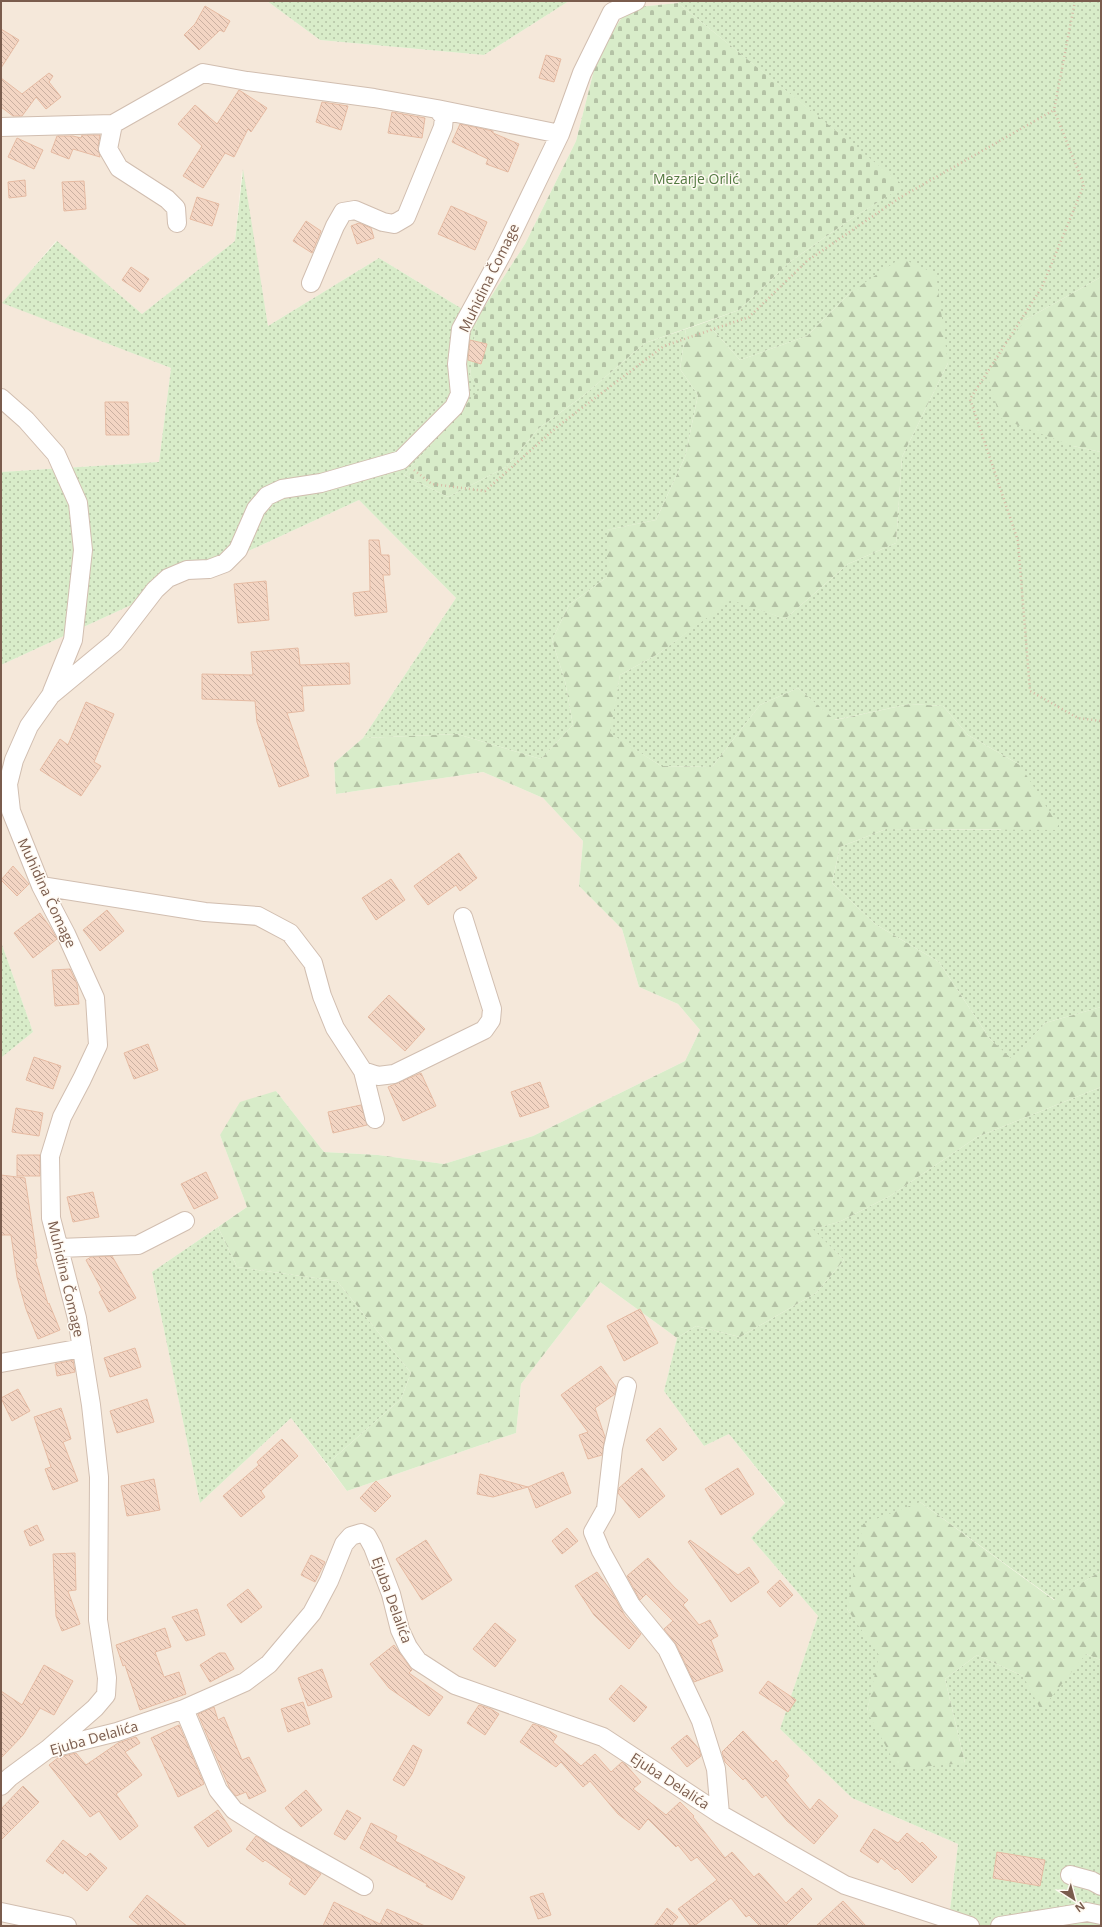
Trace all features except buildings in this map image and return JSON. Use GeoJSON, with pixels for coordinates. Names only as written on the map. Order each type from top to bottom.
{"type":"FeatureCollection","features":[{"type":"Feature","properties":{"kind":"street","name":"Muhidina Čomage"},"geometry":{"type":"LineString","coordinates":[[48,1749],[95,1708],[106,1695],[107,1684],[98,1620],[99,1477],[92,1405],[77,1318],[51,1218],[50,1156],[62,1117],[82,1080],[98,1045],[95,998],[66,934],[41,886],[11,811],[8,784],[17,753],[29,726],[50,695],[115,642],[155,590],[168,578],[188,570],[209,569],[225,563],[238,550],[256,509],[267,496],[282,489],[321,483],[401,460],[454,407],[460,394],[457,364],[460,329],[502,254],[560,134],[582,73],[612,12],[636,1]]}},
{"type":"Feature","properties":{"kind":"street"},"geometry":{"type":"LineString","coordinates":[[1,127],[113,124],[203,73],[247,81],[374,98],[560,134]]}},
{"type":"Feature","properties":{"kind":"street"},"geometry":{"type":"LineString","coordinates":[[311,283],[335,226],[343,212],[355,210],[383,222],[394,224],[406,216],[443,127],[444,117],[437,109]]}},
{"type":"Feature","properties":{"kind":"street"},"geometry":{"type":"LineString","coordinates":[[113,124],[108,149],[119,168],[167,199],[176,208],[177,224]]}},
{"type":"Feature","properties":{"kind":"street"},"geometry":{"type":"LineString","coordinates":[[1,398],[26,420],[56,454],[78,503],[83,550],[73,640],[50,695]]}},
{"type":"Feature","properties":{"kind":"street"},"geometry":{"type":"LineString","coordinates":[[41,886],[205,912],[258,916],[290,933],[313,963],[322,996],[335,1028],[363,1071],[375,1119]]}},
{"type":"Feature","properties":{"kind":"street"},"geometry":{"type":"LineString","coordinates":[[363,1071],[378,1076],[394,1074],[484,1030],[491,1020],[492,1009],[463,917]]}},
{"type":"Feature","properties":{"kind":"street"},"geometry":{"type":"LineString","coordinates":[[59,1248],[138,1245],[184,1221]]}},
{"type":"Feature","properties":{"kind":"street"},"geometry":{"type":"LineString","coordinates":[[1,1363],[82,1348]]}},
{"type":"Feature","properties":{"kind":"street"},"geometry":{"type":"LineString","coordinates":[[627,1386],[613,1448],[606,1509],[593,1532],[601,1551],[631,1605],[667,1649],[701,1721],[716,1769],[720,1814]]}},
{"type":"Feature","properties":{"kind":"street","name":"Ejuba Delalića"},"geometry":{"type":"LineString","coordinates":[[1,1786],[10,1777],[48,1749],[117,1732],[184,1709],[246,1682],[269,1664],[312,1613],[329,1581],[344,1544],[351,1536],[362,1533],[367,1536],[373,1547],[391,1594],[400,1630],[408,1646],[418,1661],[455,1685],[603,1737],[720,1814],[845,1885],[970,1926]]}},
{"type":"Feature","properties":{"kind":"street"},"geometry":{"type":"LineString","coordinates":[[184,1709],[218,1790],[234,1810],[277,1838],[364,1886]]}},
{"type":"Feature","properties":{"kind":"street"},"geometry":{"type":"LineString","coordinates":[[1070,1876],[1092,1880],[1101,1886]]}},
{"type":"Feature","properties":{"kind":"street"},"geometry":{"type":"LineString","coordinates":[[1,1912],[67,1926]]}},
{"type":"Feature","properties":{"kind":"street"},"geometry":{"type":"LineString","coordinates":[[1000,1926],[1087,1912],[1101,1915]]}},
{"type":"Feature","properties":{"kind":"path"},"geometry":{"type":"LineString","coordinates":[[1075,1],[1054,110],[1084,185],[1042,287],[970,399],[1018,541],[1030,691],[1078,718],[1101,721]]}},
{"type":"Feature","properties":{"kind":"path"},"geometry":{"type":"LineString","coordinates":[[401,460],[432,484],[485,491],[558,426],[664,346],[749,317],[807,261],[901,197],[1054,110]]}},
{"type":"Feature","properties":{"kind":"shaded area"},"geometry":{"type":"Polygon","coordinates":[[[1,1],[267,1],[320,40],[484,55],[569,1],[680,1],[678,3],[628,8],[598,54],[576,141],[525,244],[477,318],[379,258],[268,326],[242,171],[235,241],[142,314],[56,241],[3,303],[171,368],[159,462],[1,472],[1,1]]]}},
{"type":"Feature","properties":{"kind":"shaded area"},"geometry":{"type":"Polygon","coordinates":[[[359,500],[456,598],[363,738],[334,763],[336,794],[483,772],[543,798],[583,841],[579,886],[622,929],[639,987],[678,1004],[700,1030],[685,1061],[533,1136],[444,1164],[378,1155],[324,1152],[276,1091],[220,1135],[247,1207],[152,1272],[200,1503],[291,1418],[347,1491],[516,1433],[521,1384],[600,1282],[677,1338],[664,1391],[704,1446],[729,1434],[785,1504],[751,1538],[818,1616],[780,1729],[852,1798],[958,1844],[948,1926],[1,1926],[1,1066],[2,1057],[33,1032],[1,942],[1,665],[359,500]]]}},
{"type":"Feature","properties":{"kind":"green space"},"geometry":{"type":"Polygon","coordinates":[[[267,1],[569,1],[484,55],[320,40],[267,1]]]}},
{"type":"Feature","properties":{"kind":"green space"},"geometry":{"type":"Polygon","coordinates":[[[680,1],[1101,1],[1101,277],[1025,320],[1073,446],[1101,452],[1101,1007],[1045,1023],[1012,1060],[990,1039],[939,962],[875,924],[832,883],[840,847],[886,829],[1001,830],[1020,765],[968,735],[943,706],[910,704],[834,720],[798,688],[760,705],[712,767],[661,766],[609,733],[620,675],[658,654],[731,599],[785,619],[848,564],[896,543],[902,457],[948,363],[851,292],[807,336],[740,360],[706,322],[739,310],[791,261],[854,217],[903,186],[678,3],[680,1]]]}},
{"type":"Feature","properties":{"kind":"green space","name":"Mezarje Orlić"},"geometry":{"type":"Polygon","coordinates":[[[678,3],[904,186],[854,217],[791,261],[739,310],[645,343],[583,396],[539,428],[506,467],[448,497],[404,475],[480,389],[470,375],[477,318],[525,244],[576,141],[598,54],[628,8],[678,3]]]}},
{"type":"Feature","properties":{"kind":"green space"},"geometry":{"type":"Polygon","coordinates":[[[243,169],[268,326],[379,258],[477,318],[470,375],[481,389],[404,475],[448,497],[506,467],[539,428],[583,396],[645,343],[686,329],[680,369],[698,395],[685,457],[656,520],[607,530],[607,577],[569,605],[552,640],[565,681],[573,725],[541,759],[457,734],[363,738],[456,598],[359,500],[1,665],[1,472],[159,462],[171,368],[2,303],[57,241],[142,314],[235,241],[243,169]]]}},
{"type":"Feature","properties":{"kind":"green space"},"geometry":{"type":"Polygon","coordinates":[[[901,258],[936,274],[948,363],[902,457],[896,543],[848,564],[785,619],[731,600],[658,654],[620,675],[610,733],[661,766],[712,767],[760,705],[798,688],[835,720],[910,704],[943,706],[968,735],[1020,765],[1061,830],[886,829],[840,847],[832,883],[875,924],[939,962],[990,1039],[1012,1059],[1045,1023],[1101,1007],[1101,1087],[977,1137],[890,1196],[839,1222],[813,1229],[844,1260],[816,1293],[740,1337],[696,1326],[677,1338],[600,1282],[521,1384],[516,1433],[347,1491],[327,1464],[401,1399],[411,1373],[337,1281],[237,1267],[218,1227],[247,1207],[220,1135],[240,1102],[276,1091],[324,1152],[378,1155],[444,1164],[533,1136],[685,1061],[700,1030],[678,1004],[639,987],[622,929],[579,886],[583,841],[543,798],[483,772],[336,794],[334,763],[363,738],[457,734],[541,759],[573,725],[565,681],[552,640],[569,605],[607,577],[607,530],[656,520],[685,457],[698,395],[680,369],[686,329],[706,322],[740,360],[807,336],[851,292],[901,258]]]}},
{"type":"Feature","properties":{"kind":"green space"},"geometry":{"type":"Polygon","coordinates":[[[1101,277],[1101,452],[1073,446],[1000,418],[987,374],[1025,320],[1101,277]]]}},
{"type":"Feature","properties":{"kind":"green space"},"geometry":{"type":"Polygon","coordinates":[[[1,942],[33,1032],[2,1057],[1,1066],[1,942]]]}},
{"type":"Feature","properties":{"kind":"green space"},"geometry":{"type":"Polygon","coordinates":[[[1101,1087],[1101,1571],[1055,1600],[920,1502],[847,1609],[880,1655],[867,1711],[965,1763],[945,1679],[977,1655],[1023,1676],[1086,1654],[1101,1660],[1101,1926],[948,1926],[958,1844],[852,1798],[780,1729],[818,1616],[751,1538],[785,1503],[729,1434],[704,1446],[664,1391],[677,1338],[696,1326],[740,1337],[816,1293],[844,1260],[812,1229],[839,1222],[890,1196],[977,1137],[1101,1087]]]}},
{"type":"Feature","properties":{"kind":"green space"},"geometry":{"type":"Polygon","coordinates":[[[218,1227],[237,1267],[337,1281],[411,1373],[401,1399],[327,1464],[291,1418],[200,1503],[152,1272],[218,1227]]]}},
{"type":"Feature","properties":{"kind":"green space"},"geometry":{"type":"Polygon","coordinates":[[[920,1502],[1054,1600],[1101,1571],[1101,1660],[1086,1654],[1041,1710],[1023,1676],[977,1655],[945,1679],[965,1763],[898,1769],[867,1711],[879,1655],[847,1609],[863,1524],[920,1502]]]}}]}
